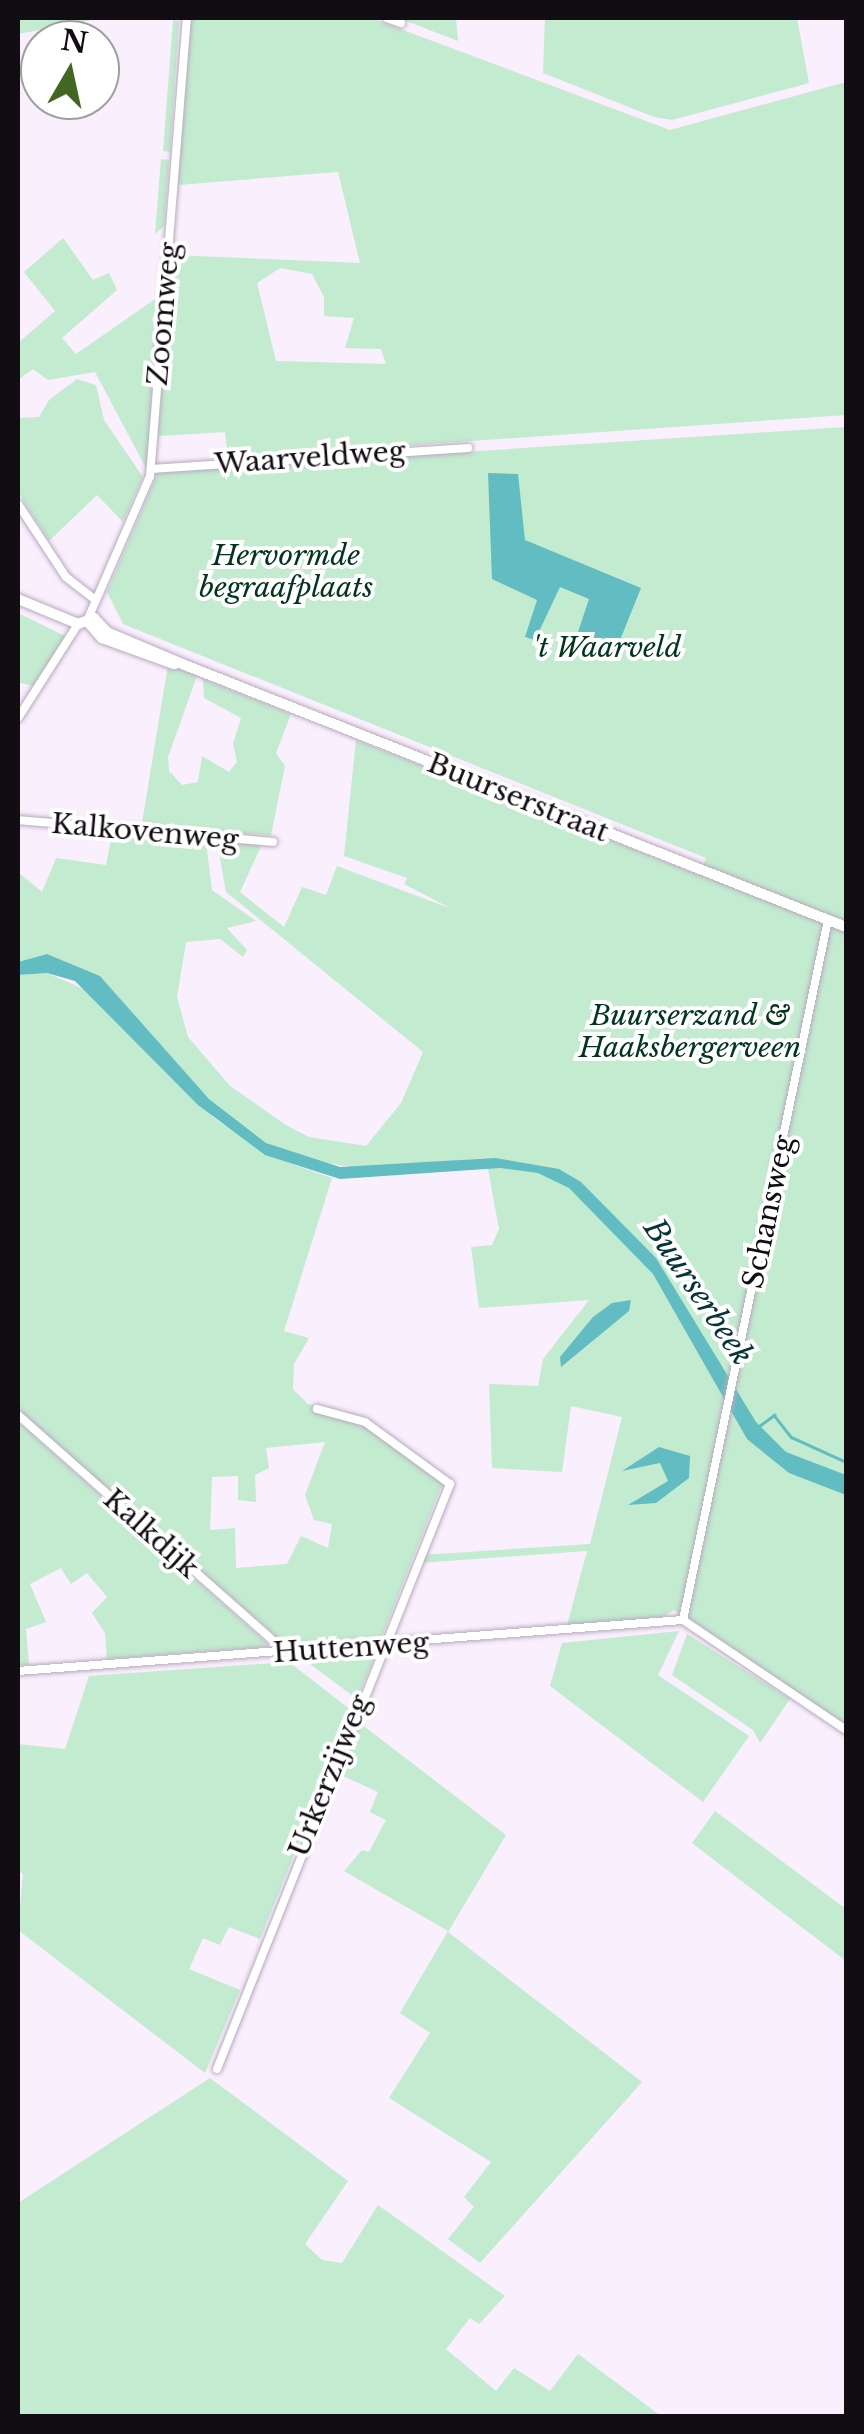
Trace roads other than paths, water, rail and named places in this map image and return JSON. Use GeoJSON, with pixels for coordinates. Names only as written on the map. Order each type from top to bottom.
{"type":"FeatureCollection","features":[{"type":"Feature","properties":{"kind":"main road","name":"Buurserstraat"},"geometry":{"type":"LineString","coordinates":[[18,599],[86,621],[190,667],[846,928]]}},
{"type":"Feature","properties":{"kind":"street","name":"Zoomweg"},"geometry":{"type":"LineString","coordinates":[[86,621],[151,469],[186,18]]}},
{"type":"Feature","properties":{"kind":"street"},"geometry":{"type":"LineString","coordinates":[[387,18],[401,23]]}},
{"type":"Feature","properties":{"kind":"street","name":"Waarveldweg"},"geometry":{"type":"LineString","coordinates":[[151,469],[468,448]]}},
{"type":"Feature","properties":{"kind":"street"},"geometry":{"type":"LineString","coordinates":[[18,504],[66,577],[94,599]]}},
{"type":"Feature","properties":{"kind":"street"},"geometry":{"type":"LineString","coordinates":[[18,718],[86,621]]}},
{"type":"Feature","properties":{"kind":"street","name":"Kalkovenweg"},"geometry":{"type":"LineString","coordinates":[[18,820],[273,842]]}},
{"type":"Feature","properties":{"kind":"street","name":"Schansweg"},"geometry":{"type":"LineString","coordinates":[[683,1620],[828,920]]}},
{"type":"Feature","properties":{"kind":"street","name":"Urkerzijweg"},"geometry":{"type":"LineString","coordinates":[[217,2070],[382,1646],[450,1484],[365,1422],[317,1409]]}},
{"type":"Feature","properties":{"kind":"street","name":"Kalkdijk"},"geometry":{"type":"LineString","coordinates":[[18,1414],[286,1652]]}},
{"type":"Feature","properties":{"kind":"street"},"geometry":{"type":"LineString","coordinates":[[683,1620],[846,1730]]}},
{"type":"Feature","properties":{"kind":"street","name":"Huttenweg"},"geometry":{"type":"LineString","coordinates":[[18,1671],[683,1620]]}},
{"type":"Feature","properties":{"kind":"water"},"geometry":{"type":"Polygon","coordinates":[[[488,473],[518,474],[525,540],[641,588],[612,660],[573,647],[589,599],[560,587],[535,640],[525,637],[537,600],[492,579],[488,473]]]}},
{"type":"Feature","properties":{"kind":"water"},"geometry":{"type":"Polygon","coordinates":[[[47,954],[100,976],[209,1099],[266,1143],[340,1167],[495,1158],[559,1169],[581,1182],[656,1258],[756,1422],[786,1452],[846,1475],[846,1495],[789,1473],[747,1439],[653,1274],[569,1188],[538,1173],[500,1168],[340,1179],[265,1155],[198,1105],[75,981],[47,973],[18,975],[18,962],[47,954]]]}},
{"type":"Feature","properties":{"kind":"water"},"geometry":{"type":"Polygon","coordinates":[[[631,1300],[629,1311],[561,1367],[560,1357],[593,1317],[612,1303],[631,1300]]]}},
{"type":"Feature","properties":{"kind":"water"},"geometry":{"type":"Polygon","coordinates":[[[659,1447],[690,1456],[689,1478],[656,1503],[628,1505],[668,1481],[660,1463],[622,1471],[659,1447]]]}},
{"type":"Feature","properties":{"kind":"waterway"},"geometry":{"type":"LineString","coordinates":[[759,1426],[774,1415],[791,1437],[846,1462]]}},
{"type":"Feature","properties":{"kind":"park label","name":"Hervormde begraafplaats"},"geometry":{"type":"Point","coordinates":[286,572]}},
{"type":"Feature","properties":{"kind":"park label","name":"'t Waarveld"},"geometry":{"type":"Point","coordinates":[607,648]}},
{"type":"Feature","properties":{"kind":"park label","name":"Buurserzand & Haaksbergerveen"},"geometry":{"type":"Point","coordinates":[690,1032]}},
{"type":"Feature","properties":{"kind":"water label","name":"Buurserbeek"},"geometry":{"type":"Point","coordinates":[698,1292]}}]}
